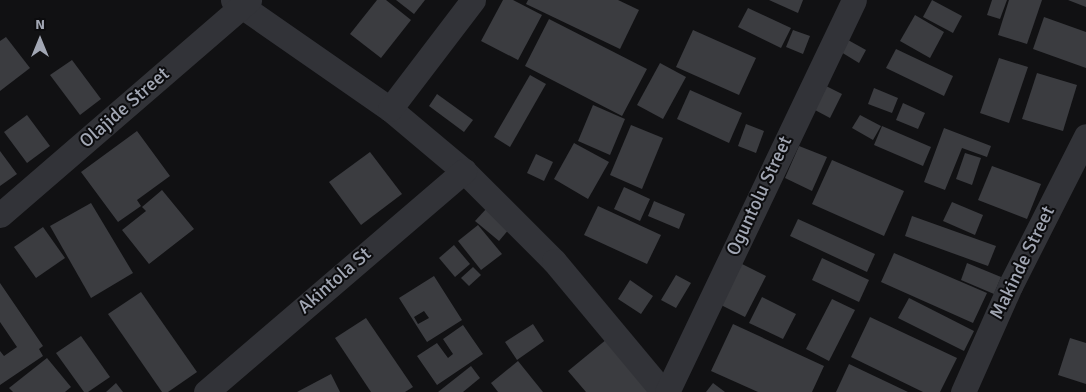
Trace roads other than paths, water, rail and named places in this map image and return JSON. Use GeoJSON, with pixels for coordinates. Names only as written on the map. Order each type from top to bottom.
{"type":"FeatureCollection","features":[{"type":"Feature","properties":{"kind":"street"},"geometry":{"type":"LineString","coordinates":[[390,109],[473,0]]}},
{"type":"Feature","properties":{"kind":"street","name":"Oguntolu Street"},"geometry":{"type":"LineString","coordinates":[[667,392],[854,0]]}},
{"type":"Feature","properties":{"kind":"street"},"geometry":{"type":"LineString","coordinates":[[241,2],[390,109],[464,171],[554,262],[663,392]]}},
{"type":"Feature","properties":{"kind":"street","name":"Olajide Street"},"geometry":{"type":"LineString","coordinates":[[0,215],[241,2]]}},
{"type":"Feature","properties":{"kind":"street","name":"Makinde Street"},"geometry":{"type":"LineString","coordinates":[[963,392],[1010,286],[1086,136]]}},
{"type":"Feature","properties":{"kind":"street","name":"Akintola St"},"geometry":{"type":"LineString","coordinates":[[206,392],[464,171]]}}]}
